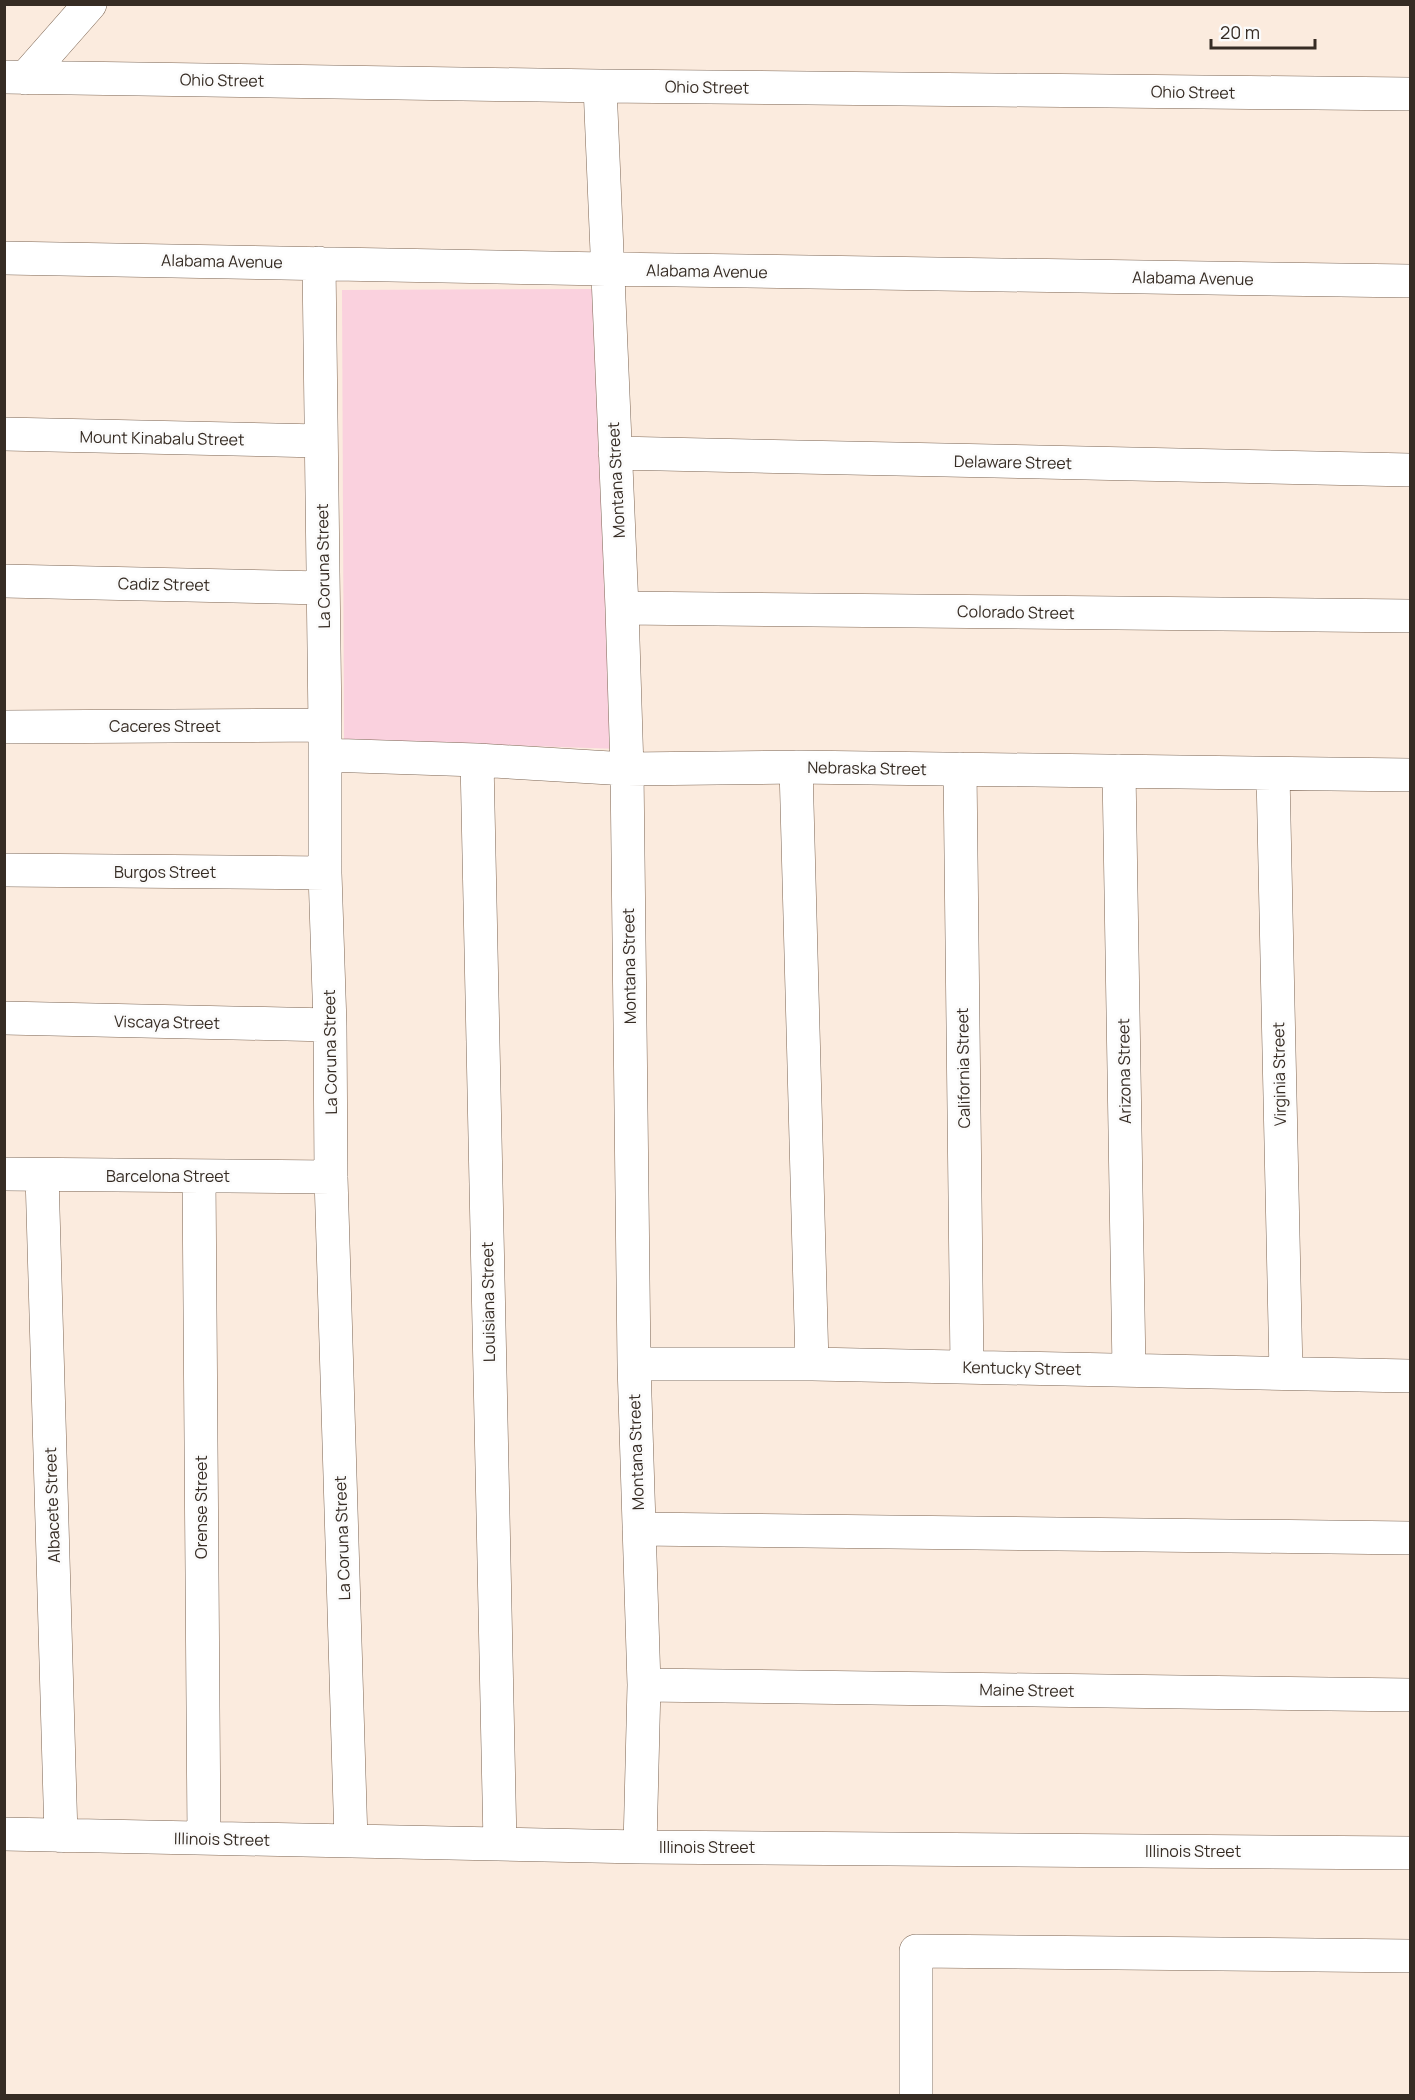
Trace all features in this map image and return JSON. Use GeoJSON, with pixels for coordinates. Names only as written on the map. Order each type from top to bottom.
{"type":"FeatureCollection","features":[{"type":"Feature","properties":{"kind":"street"},"geometry":{"type":"LineString","coordinates":[[15,77],[90,4]]}},
{"type":"Feature","properties":{"kind":"street","name":"Ohio Street"},"geometry":{"type":"LineString","coordinates":[[15,77],[600,86],[1410,94]]}},
{"type":"Feature","properties":{"kind":"street","name":"Montana Street"},"geometry":{"type":"LineString","coordinates":[[600,86],[627,769],[634,1364],[644,1686],[640,1847]]}},
{"type":"Feature","properties":{"kind":"street","name":"Alabama Avenue"},"geometry":{"type":"LineString","coordinates":[[4,258],[1410,281]]}},
{"type":"Feature","properties":{"kind":"street","name":"La Coruna Street"},"geometry":{"type":"LineString","coordinates":[[319,263],[325,873],[330,1026],[331,1177],[351,1841]]}},
{"type":"Feature","properties":{"kind":"street","name":"Mount Kinabalu Street"},"geometry":{"type":"LineString","coordinates":[[4,434],[320,441]]}},
{"type":"Feature","properties":{"kind":"street","name":"Delaware Street"},"geometry":{"type":"LineString","coordinates":[[615,453],[1410,470]]}},
{"type":"Feature","properties":{"kind":"street","name":"Cadiz Street"},"geometry":{"type":"LineString","coordinates":[[4,581],[323,588]]}},
{"type":"Feature","properties":{"kind":"street","name":"Colorado Street"},"geometry":{"type":"LineString","coordinates":[[622,608],[1410,616]]}},
{"type":"Feature","properties":{"kind":"street","name":"Caceres Street"},"geometry":{"type":"LineString","coordinates":[[4,727],[325,740]]}},
{"type":"Feature","properties":{"kind":"street","name":"Nebraska Street"},"geometry":{"type":"LineString","coordinates":[[325,740],[477,760],[627,769],[796,767],[1410,776]]}},
{"type":"Feature","properties":{"kind":"street","name":"Louisiana Street"},"geometry":{"type":"LineString","coordinates":[[477,760],[500,1844]]}},
{"type":"Feature","properties":{"kind":"street"},"geometry":{"type":"LineString","coordinates":[[796,767],[812,1364]]}},
{"type":"Feature","properties":{"kind":"street","name":"California Street"},"geometry":{"type":"LineString","coordinates":[[960,769],[967,1367]]}},
{"type":"Feature","properties":{"kind":"street","name":"Arizona Street"},"geometry":{"type":"LineString","coordinates":[[1119,771],[1129,1370]]}},
{"type":"Feature","properties":{"kind":"street","name":"Virginia Street"},"geometry":{"type":"LineString","coordinates":[[1273,774],[1286,1373]]}},
{"type":"Feature","properties":{"kind":"street","name":"Burgos Street"},"geometry":{"type":"LineString","coordinates":[[4,870],[325,873]]}},
{"type":"Feature","properties":{"kind":"street","name":"Viscaya Street"},"geometry":{"type":"LineString","coordinates":[[4,1018],[330,1026]]}},
{"type":"Feature","properties":{"kind":"street","name":"Barcelona Street"},"geometry":{"type":"LineString","coordinates":[[4,1174],[331,1177]]}},
{"type":"Feature","properties":{"kind":"street","name":"Albacete Street"},"geometry":{"type":"LineString","coordinates":[[42,1175],[61,1836]]}},
{"type":"Feature","properties":{"kind":"street","name":"Orense Street"},"geometry":{"type":"LineString","coordinates":[[199,1176],[204,1838]]}},
{"type":"Feature","properties":{"kind":"street","name":"Kentucky Street"},"geometry":{"type":"LineString","coordinates":[[634,1364],[812,1364],[1410,1376]]}},
{"type":"Feature","properties":{"kind":"street"},"geometry":{"type":"LineString","coordinates":[[639,1529],[1410,1538]]}},
{"type":"Feature","properties":{"kind":"street","name":"Maine Street"},"geometry":{"type":"LineString","coordinates":[[644,1686],[1410,1695]]}},
{"type":"Feature","properties":{"kind":"street","name":"Illinois Street"},"geometry":{"type":"LineString","coordinates":[[4,1834],[640,1847],[1410,1852]]}},
{"type":"Feature","properties":{"kind":"street"},"geometry":{"type":"LineString","coordinates":[[916,2096],[916,1951],[1410,1956]]}},
{"type":"Feature","properties":{"kind":"shaded area"},"geometry":{"type":"Polygon","coordinates":[[[592,289],[619,749],[344,740],[342,290],[592,289]]]}}]}
